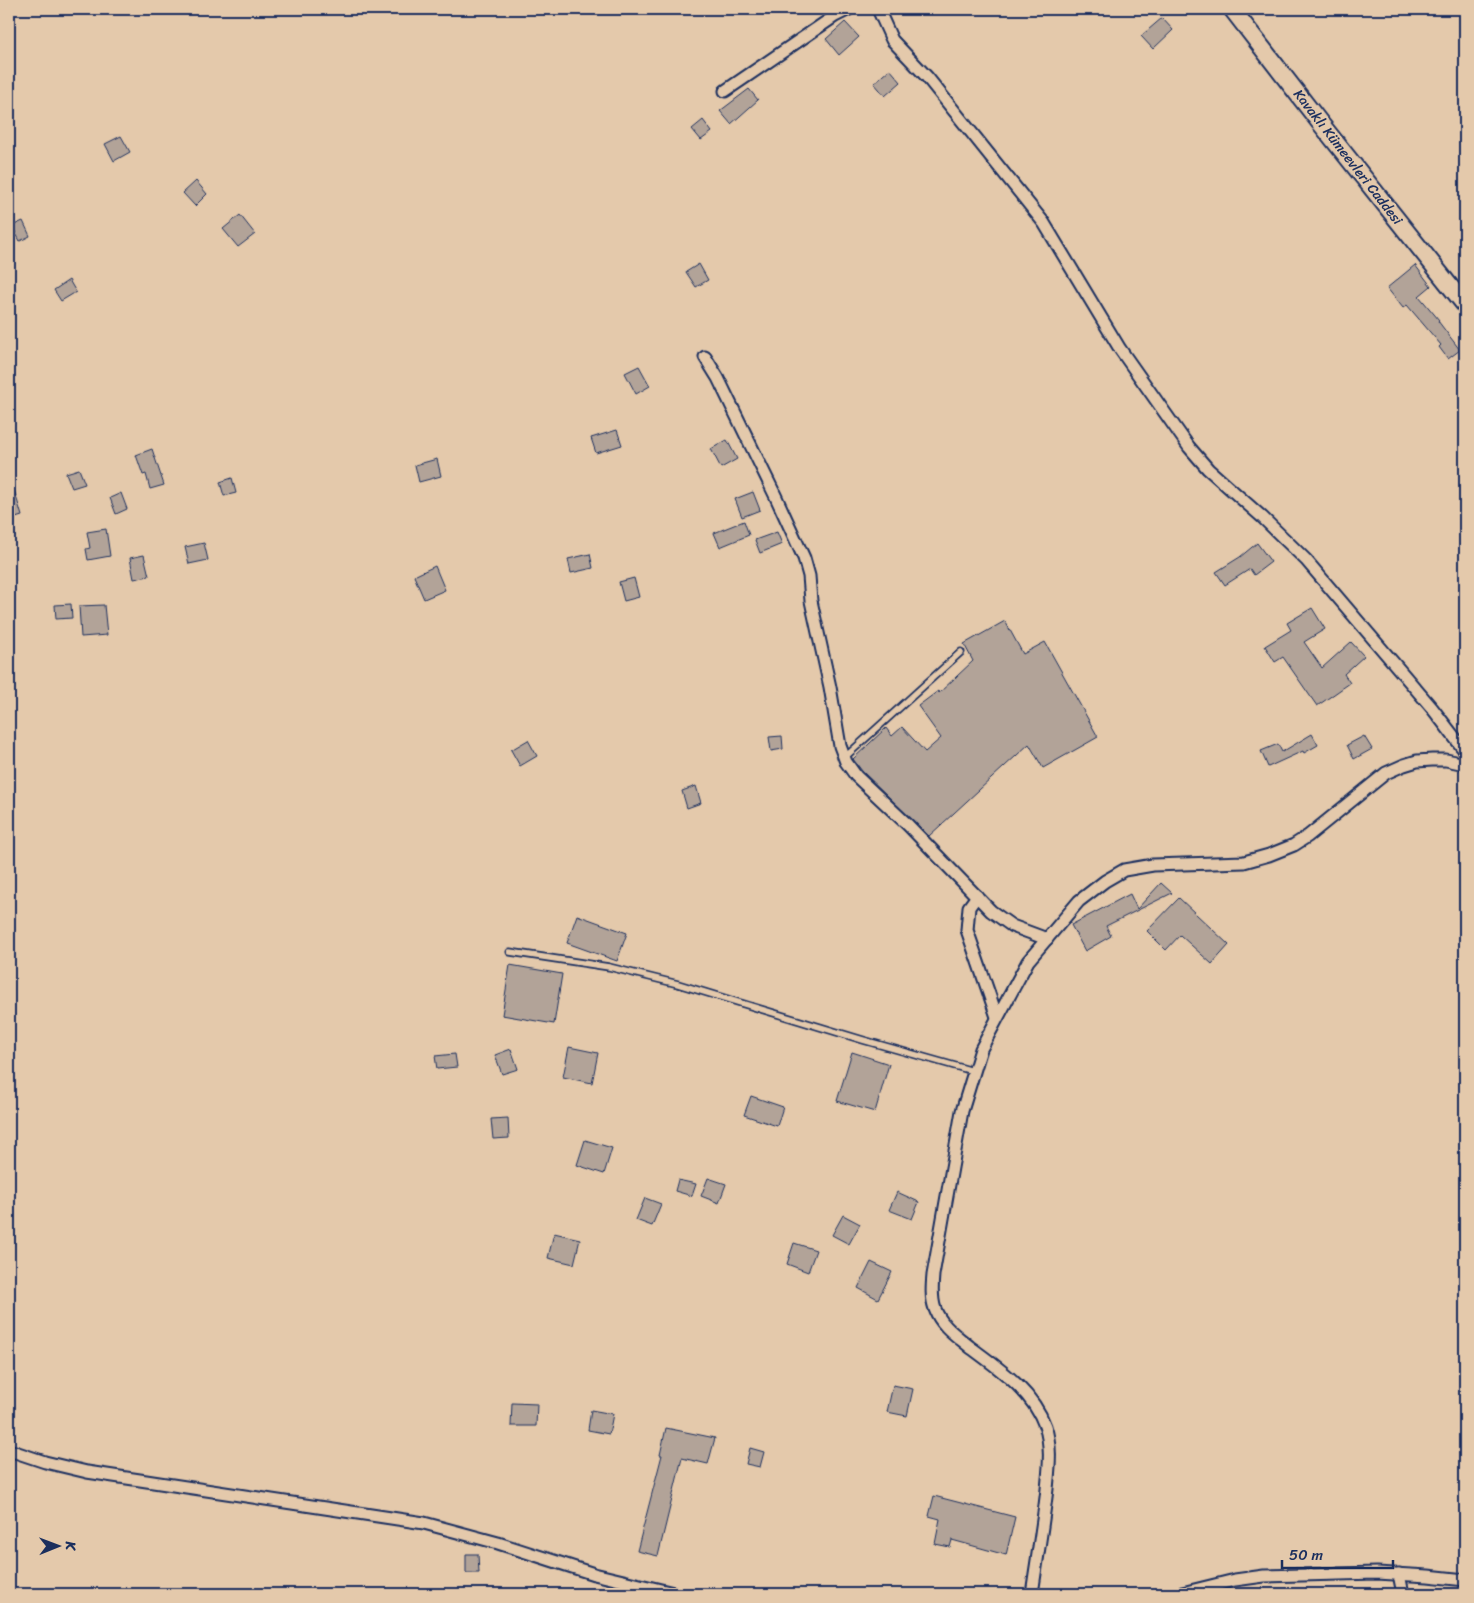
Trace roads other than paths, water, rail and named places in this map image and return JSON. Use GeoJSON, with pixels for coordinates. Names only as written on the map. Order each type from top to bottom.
{"type":"FeatureCollection","features":[{"type":"Feature","properties":{"kind":"street"},"geometry":{"type":"LineString","coordinates":[[725,91],[835,16],[849,9]]}},
{"type":"Feature","properties":{"kind":"street"},"geometry":{"type":"LineString","coordinates":[[878,9],[892,40],[928,77],[1044,223],[1120,349],[1189,447],[1208,469],[1262,517],[1306,560],[1432,708],[1465,750]]}},
{"type":"Feature","properties":{"kind":"street","name":"Kavaklı Kümeevleri Caddesi"},"geometry":{"type":"LineString","coordinates":[[1232,9],[1465,305]]}},
{"type":"Feature","properties":{"kind":"street"},"geometry":{"type":"LineString","coordinates":[[705,357],[718,378],[804,558],[809,576],[838,737],[844,758],[856,776],[908,825],[991,911],[1012,926],[1047,939]]}},
{"type":"Feature","properties":{"kind":"street"},"geometry":{"type":"LineString","coordinates":[[1032,1594],[1049,1464],[1050,1445],[1045,1425],[1036,1407],[1010,1378],[958,1338],[944,1324],[934,1307],[932,1290],[962,1111],[981,1049],[997,1017],[1028,961],[1074,906],[1105,880],[1124,870],[1153,865],[1222,863],[1259,859],[1281,851],[1308,836],[1386,774],[1404,765],[1417,761],[1432,760],[1446,760],[1465,764]]}},
{"type":"Feature","properties":{"kind":"street"},"geometry":{"type":"LineString","coordinates":[[976,896],[969,907],[966,930],[997,1017]]}},
{"type":"Feature","properties":{"kind":"street"},"geometry":{"type":"LineString","coordinates":[[9,1450],[45,1462],[87,1472],[424,1523],[498,1543],[594,1574],[678,1594]]}},
{"type":"Feature","properties":{"kind":"street"},"geometry":{"type":"LineString","coordinates":[[1399,1574],[1403,1594]]}},
{"type":"Feature","properties":{"kind":"street"},"geometry":{"type":"LineString","coordinates":[[1178,1594],[1235,1580],[1264,1576],[1399,1574],[1465,1580]]}},
{"type":"Feature","properties":{"kind":"lane"},"geometry":{"type":"LineString","coordinates":[[844,758],[961,652]]}},
{"type":"Feature","properties":{"kind":"lane"},"geometry":{"type":"LineString","coordinates":[[510,952],[609,967],[678,984],[973,1071]]}}]}
